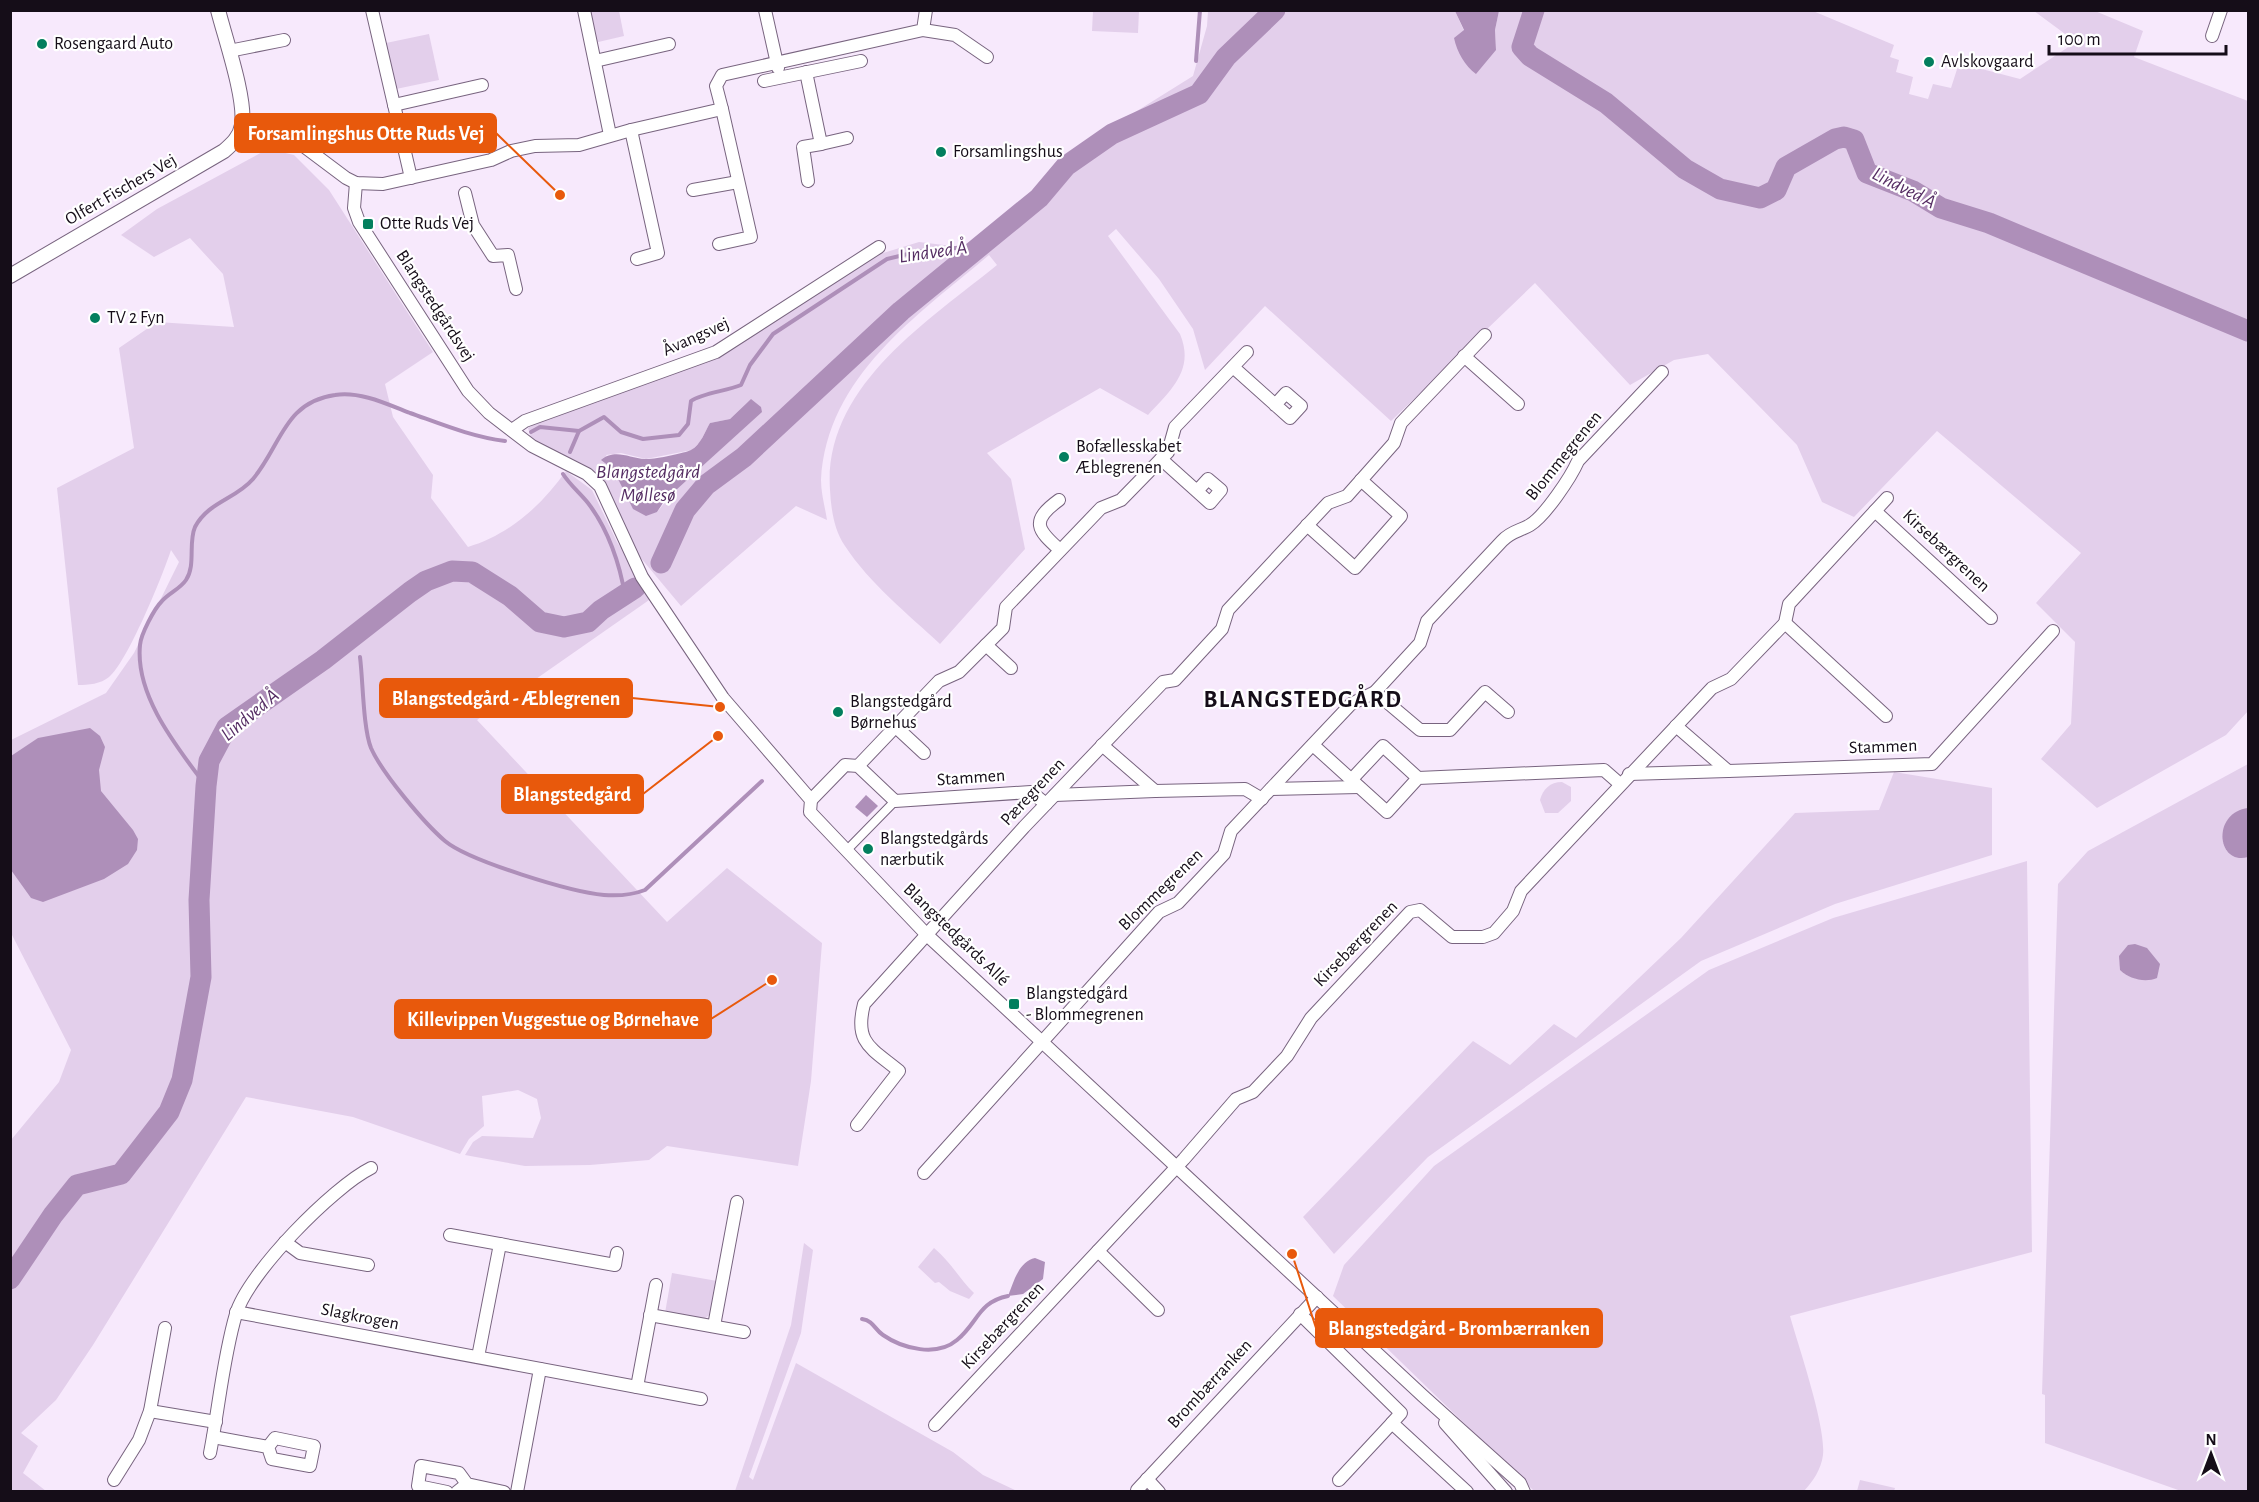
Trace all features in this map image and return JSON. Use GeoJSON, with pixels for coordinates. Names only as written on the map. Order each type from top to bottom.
{"type":"FeatureCollection","features":[{"type":"Feature","properties":{"kind":"street"},"geometry":{"type":"LineString","coordinates":[[218,10],[238,93],[242,127],[286,133],[327,166],[356,183],[383,184],[491,160],[511,151],[535,146],[579,145],[610,135],[722,109]]}},
{"type":"Feature","properties":{"kind":"street"},"geometry":{"type":"LineString","coordinates":[[372,10],[411,178]]}},
{"type":"Feature","properties":{"kind":"street"},"geometry":{"type":"LineString","coordinates":[[584,10],[610,135]]}},
{"type":"Feature","properties":{"kind":"street"},"geometry":{"type":"LineString","coordinates":[[765,10],[780,78]]}},
{"type":"Feature","properties":{"kind":"street"},"geometry":{"type":"LineString","coordinates":[[923,30],[926,10]]}},
{"type":"Feature","properties":{"kind":"street"},"geometry":{"type":"LineString","coordinates":[[2212,36],[2221,10]]}},
{"type":"Feature","properties":{"kind":"street"},"geometry":{"type":"LineString","coordinates":[[719,244],[751,237],[716,86],[722,75],[776,61],[923,30],[955,35],[987,57]]}},
{"type":"Feature","properties":{"kind":"street"},"geometry":{"type":"LineString","coordinates":[[229,51],[284,40]]}},
{"type":"Feature","properties":{"kind":"street"},"geometry":{"type":"LineString","coordinates":[[595,61],[669,44]]}},
{"type":"Feature","properties":{"kind":"street"},"geometry":{"type":"LineString","coordinates":[[764,81],[861,61]]}},
{"type":"Feature","properties":{"kind":"street"},"geometry":{"type":"LineString","coordinates":[[806,72],[821,144]]}},
{"type":"Feature","properties":{"kind":"street"},"geometry":{"type":"LineString","coordinates":[[394,105],[482,85]]}},
{"type":"Feature","properties":{"kind":"street","name":"Olfert Fischers Vej"},"geometry":{"type":"LineString","coordinates":[[10,276],[224,151],[234,142],[242,127]]}},
{"type":"Feature","properties":{"kind":"street"},"geometry":{"type":"LineString","coordinates":[[631,130],[658,253],[637,259]]}},
{"type":"Feature","properties":{"kind":"street"},"geometry":{"type":"LineString","coordinates":[[808,181],[803,147],[847,138]]}},
{"type":"Feature","properties":{"kind":"street"},"geometry":{"type":"LineString","coordinates":[[693,190],[738,182]]}},
{"type":"Feature","properties":{"kind":"street","name":"Blangstedgårdsvej"},"geometry":{"type":"LineString","coordinates":[[356,183],[354,208],[359,222],[468,391],[481,406],[512,430],[556,459],[580,470],[600,486],[629,550]]}},
{"type":"Feature","properties":{"kind":"street"},"geometry":{"type":"LineString","coordinates":[[465,193],[473,225],[493,256],[508,255],[516,289]]}},
{"type":"Feature","properties":{"kind":"street","name":"Åvangsvej"},"geometry":{"type":"LineString","coordinates":[[512,430],[525,421],[716,352],[879,247]]}},
{"type":"Feature","properties":{"kind":"street","name":"Pæregrenen"},"geometry":{"type":"LineString","coordinates":[[857,1125],[899,1071],[868,1045],[860,1033],[864,1004],[1050,799],[1163,682],[1175,680],[1190,664],[1222,629],[1228,610],[1307,525],[1328,503],[1347,496],[1394,443],[1401,423],[1485,335]]}},
{"type":"Feature","properties":{"kind":"street"},"geometry":{"type":"LineString","coordinates":[[858,766],[939,681],[960,672],[1004,628],[1006,607],[1101,508],[1121,500],[1168,452],[1175,427],[1247,352]]}},
{"type":"Feature","properties":{"kind":"street"},"geometry":{"type":"LineString","coordinates":[[1464,356],[1518,404]]}},
{"type":"Feature","properties":{"kind":"street"},"geometry":{"type":"LineString","coordinates":[[1233,368],[1275,405]]}},
{"type":"Feature","properties":{"kind":"street","name":"Blommegrenen"},"geometry":{"type":"LineString","coordinates":[[924,1173],[1041,1040],[1159,912],[1178,903],[1224,855],[1231,831],[1351,704],[1375,692],[1420,643],[1427,621],[1508,533],[1531,525],[1571,479],[1578,461],[1662,372]]}},
{"type":"Feature","properties":{"kind":"street"},"geometry":{"type":"LineString","coordinates":[[1161,459],[1197,491]]}},
{"type":"Feature","properties":{"kind":"street"},"geometry":{"type":"LineString","coordinates":[[1307,525],[1354,568],[1401,516],[1361,480]]}},
{"type":"Feature","properties":{"kind":"street","name":"Kirsebærgrenen"},"geometry":{"type":"LineString","coordinates":[[935,1425],[1176,1167],[1236,1099],[1253,1092],[1287,1056],[1311,1018],[1410,912],[1420,910],[1452,937],[1483,937],[1494,933],[1513,911],[1521,891],[1712,688],[1731,680],[1785,623],[1789,604],[1887,498]]}},
{"type":"Feature","properties":{"kind":"street"},"geometry":{"type":"LineString","coordinates":[[1059,500],[1043,513],[1040,526],[1042,534],[1060,550]]}},
{"type":"Feature","properties":{"kind":"street","name":"Kirsebærgrenen"},"geometry":{"type":"LineString","coordinates":[[1875,511],[1991,618]]}},
{"type":"Feature","properties":{"kind":"street","name":"Blangstedgårds Allé"},"geometry":{"type":"LineString","coordinates":[[629,550],[642,577],[723,698],[811,800],[810,812],[846,851],[927,935],[1470,1437],[1520,1484],[1524,1491]]}},
{"type":"Feature","properties":{"kind":"street"},"geometry":{"type":"LineString","coordinates":[[1785,623],[1886,716]]}},
{"type":"Feature","properties":{"kind":"street","name":"Stammen"},"geometry":{"type":"LineString","coordinates":[[1629,774],[1932,764],[2053,631]]}},
{"type":"Feature","properties":{"kind":"street"},"geometry":{"type":"LineString","coordinates":[[986,645],[1011,668]]}},
{"type":"Feature","properties":{"kind":"street"},"geometry":{"type":"LineString","coordinates":[[1375,692],[1420,730],[1450,730],[1485,692],[1508,712]]}},
{"type":"Feature","properties":{"kind":"street"},"geometry":{"type":"LineString","coordinates":[[1676,726],[1728,771]]}},
{"type":"Feature","properties":{"kind":"street"},"geometry":{"type":"LineString","coordinates":[[896,727],[924,753]]}},
{"type":"Feature","properties":{"kind":"street"},"geometry":{"type":"LineString","coordinates":[[1102,745],[1155,791]]}},
{"type":"Feature","properties":{"kind":"street"},"geometry":{"type":"LineString","coordinates":[[1312,745],[1387,812],[1418,778]]}},
{"type":"Feature","properties":{"kind":"street"},"geometry":{"type":"LineString","coordinates":[[1271,789],[1356,783],[1383,746],[1418,778],[1604,770],[1620,784]]}},
{"type":"Feature","properties":{"kind":"street"},"geometry":{"type":"LineString","coordinates":[[811,800],[845,765],[858,766],[895,801],[846,851]]}},
{"type":"Feature","properties":{"kind":"street","name":"Stammen"},"geometry":{"type":"LineString","coordinates":[[895,801],[1031,792],[1050,799],[1155,791],[1245,789],[1262,799]]}},
{"type":"Feature","properties":{"kind":"street"},"geometry":{"type":"LineString","coordinates":[[210,1453],[236,1312],[247,1290],[285,1242],[357,1175],[371,1168]]}},
{"type":"Feature","properties":{"kind":"street"},"geometry":{"type":"LineString","coordinates":[[714,1326],[737,1202]]}},
{"type":"Feature","properties":{"kind":"street"},"geometry":{"type":"LineString","coordinates":[[450,1235],[615,1265],[617,1253]]}},
{"type":"Feature","properties":{"kind":"street"},"geometry":{"type":"LineString","coordinates":[[285,1242],[300,1253],[368,1265]]}},
{"type":"Feature","properties":{"kind":"street"},"geometry":{"type":"LineString","coordinates":[[478,1358],[500,1244]]}},
{"type":"Feature","properties":{"kind":"street"},"geometry":{"type":"LineString","coordinates":[[1098,1251],[1158,1310]]}},
{"type":"Feature","properties":{"kind":"street"},"geometry":{"type":"LineString","coordinates":[[637,1387],[656,1285]]}},
{"type":"Feature","properties":{"kind":"street","name":"Brombærranken"},"geometry":{"type":"LineString","coordinates":[[1137,1490],[1317,1297]]}},
{"type":"Feature","properties":{"kind":"street","name":"Slagkrogen"},"geometry":{"type":"LineString","coordinates":[[236,1312],[701,1399]]}},
{"type":"Feature","properties":{"kind":"street"},"geometry":{"type":"LineString","coordinates":[[1300,1314],[1401,1413],[1339,1480]]}},
{"type":"Feature","properties":{"kind":"street"},"geometry":{"type":"LineString","coordinates":[[650,1315],[744,1332]]}},
{"type":"Feature","properties":{"kind":"street"},"geometry":{"type":"LineString","coordinates":[[114,1480],[139,1440],[150,1411],[154,1350],[165,1328]]}},
{"type":"Feature","properties":{"kind":"street"},"geometry":{"type":"LineString","coordinates":[[517,1491],[540,1369]]}},
{"type":"Feature","properties":{"kind":"street","name":"Blangstedgårds Allé"},"geometry":{"type":"LineString","coordinates":[[1423,1396],[1506,1491]]}},
{"type":"Feature","properties":{"kind":"street"},"geometry":{"type":"LineString","coordinates":[[150,1411],[216,1422]]}},
{"type":"Feature","properties":{"kind":"street"},"geometry":{"type":"LineString","coordinates":[[1392,1423],[1467,1491]]}},
{"type":"Feature","properties":{"kind":"street"},"geometry":{"type":"LineString","coordinates":[[213,1437],[268,1447]]}},
{"type":"Feature","properties":{"kind":"street"},"geometry":{"type":"LineString","coordinates":[[447,1491],[418,1486],[422,1466],[459,1473],[462,1488],[504,1491]]}},
{"type":"Feature","properties":{"kind":"street"},"geometry":{"type":"LineString","coordinates":[[1147,1479],[1159,1491]]}},
{"type":"Feature","properties":{"kind":"shaded area"},"geometry":{"type":"Polygon","coordinates":[[[587,11],[619,11],[624,36],[594,43],[587,11]]]}},
{"type":"Feature","properties":{"kind":"shaded area"},"geometry":{"type":"Polygon","coordinates":[[[1093,11],[1139,11],[1138,33],[1092,31],[1093,11]]]}},
{"type":"Feature","properties":{"kind":"shaded area"},"geometry":{"type":"Polygon","coordinates":[[[1208,11],[1455,11],[1464,31],[1496,50],[1495,30],[1499,11],[1813,11],[1894,45],[1890,57],[1899,60],[1896,72],[1913,77],[1909,94],[1928,99],[1933,84],[1951,88],[1959,63],[2020,79],[2076,42],[2034,11],[2095,11],[2143,31],[2134,57],[2248,101],[2248,711],[2226,735],[2097,808],[2041,759],[2071,724],[2075,642],[2036,603],[2081,553],[1937,431],[1854,517],[1822,502],[1797,445],[1708,354],[1674,360],[1630,385],[1535,283],[1391,421],[1265,306],[1205,370],[1193,329],[1159,279],[1116,229],[1108,236],[1180,334],[1185,358],[1183,369],[1172,388],[1148,415],[1100,388],[987,453],[1011,479],[1025,549],[940,644],[878,586],[841,540],[831,505],[832,453],[843,419],[861,389],[885,360],[912,334],[997,265],[989,255],[906,326],[880,351],[858,379],[840,410],[827,443],[821,480],[827,520],[796,506],[681,606],[635,551],[606,483],[583,466],[531,438],[528,428],[533,425],[719,354],[880,254],[919,242],[985,250],[1064,180],[1076,149],[1193,76],[1207,26],[1208,11]],[[751,399],[730,419],[710,423],[700,442],[692,450],[646,459],[621,453],[606,455],[620,482],[657,512],[751,399]]]}},
{"type":"Feature","properties":{"kind":"shaded area"},"geometry":{"type":"Polygon","coordinates":[[[429,34],[439,80],[396,89],[386,43],[429,34]]]}},
{"type":"Feature","properties":{"kind":"shaded area"},"geometry":{"type":"Polygon","coordinates":[[[268,149],[294,155],[329,190],[433,352],[385,384],[393,417],[433,475],[431,498],[468,547],[511,527],[546,496],[566,471],[592,490],[617,542],[652,598],[477,720],[667,922],[727,868],[822,943],[811,1081],[798,1166],[667,1146],[649,1160],[590,1165],[525,1166],[465,1155],[473,1142],[482,1136],[533,1138],[541,1118],[537,1099],[518,1090],[482,1096],[484,1126],[469,1139],[460,1154],[353,1117],[246,1097],[93,1345],[56,1400],[21,1433],[38,1446],[23,1473],[46,1491],[11,1491],[11,1140],[59,1082],[71,1050],[11,933],[11,740],[106,693],[134,653],[179,562],[171,550],[144,618],[117,669],[102,681],[78,685],[57,488],[134,448],[119,348],[157,322],[234,327],[223,274],[190,238],[154,257],[121,235],[157,209],[268,149]]]}},
{"type":"Feature","properties":{"kind":"shaded area"},"geometry":{"type":"Polygon","coordinates":[[[2248,764],[2248,1491],[2181,1491],[2045,1443],[2045,1395],[2042,1394],[2058,884],[2088,851],[2248,764]]]}},
{"type":"Feature","properties":{"kind":"shaded area"},"geometry":{"type":"Polygon","coordinates":[[[1894,772],[1992,788],[1992,855],[1835,904],[1701,961],[1428,1157],[1334,1254],[1303,1217],[1473,1041],[1510,1065],[1554,1024],[1576,1038],[1681,938],[1795,813],[1879,810],[1894,772]]]}},
{"type":"Feature","properties":{"kind":"shaded area"},"geometry":{"type":"Polygon","coordinates":[[[1562,782],[1571,787],[1571,801],[1558,813],[1545,813],[1540,800],[1543,793],[1551,785],[1562,782]]]}},
{"type":"Feature","properties":{"kind":"shaded area"},"geometry":{"type":"Polygon","coordinates":[[[2027,861],[2032,1252],[1790,1316],[1816,1407],[1823,1442],[1820,1466],[1804,1491],[1534,1491],[1333,1296],[1344,1265],[1434,1166],[1709,970],[1833,918],[2027,861]]]}},
{"type":"Feature","properties":{"kind":"shaded area"},"geometry":{"type":"Polygon","coordinates":[[[804,1243],[813,1250],[801,1333],[749,1477],[753,1480],[796,1363],[953,1452],[983,1475],[1017,1491],[735,1491],[791,1325],[804,1243]]]}},
{"type":"Feature","properties":{"kind":"shaded area"},"geometry":{"type":"Polygon","coordinates":[[[934,1248],[974,1293],[969,1299],[950,1291],[939,1282],[935,1283],[918,1267],[934,1248]]]}},
{"type":"Feature","properties":{"kind":"shaded area"},"geometry":{"type":"Polygon","coordinates":[[[672,1273],[717,1281],[711,1314],[702,1320],[665,1313],[672,1273]]]}},
{"type":"Feature","properties":{"kind":"shaded area"},"geometry":{"type":"Polygon","coordinates":[[[1860,1480],[1895,1488],[1894,1491],[1857,1491],[1860,1480]]]}},
{"type":"Feature","properties":{"kind":"water"},"geometry":{"type":"Polygon","coordinates":[[[1455,11],[1499,11],[1495,30],[1496,50],[1476,74],[1465,63],[1455,43],[1454,38],[1464,30],[1455,11]]]}},
{"type":"Feature","properties":{"kind":"water","name":"Blangstedgård Møllesø"},"geometry":{"type":"Polygon","coordinates":[[[751,399],[761,407],[762,412],[665,500],[657,512],[646,516],[633,509],[613,469],[601,460],[606,456],[617,454],[645,459],[691,450],[700,441],[710,423],[730,419],[751,399]]]}},
{"type":"Feature","properties":{"kind":"water"},"geometry":{"type":"Polygon","coordinates":[[[90,728],[100,736],[105,747],[99,770],[101,791],[133,830],[138,839],[137,850],[128,864],[104,879],[43,902],[31,898],[11,870],[11,756],[38,738],[90,728]]]}},
{"type":"Feature","properties":{"kind":"water"},"geometry":{"type":"Polygon","coordinates":[[[866,795],[878,806],[867,817],[855,807],[866,795]]]}},
{"type":"Feature","properties":{"kind":"water"},"geometry":{"type":"Polygon","coordinates":[[[2248,808],[2248,857],[2238,858],[2230,854],[2225,847],[2222,838],[2224,828],[2228,819],[2236,812],[2248,808]]]}},
{"type":"Feature","properties":{"kind":"water"},"geometry":{"type":"Polygon","coordinates":[[[2135,944],[2147,948],[2160,964],[2157,978],[2137,979],[2120,970],[2119,956],[2128,945],[2135,944]]]}},
{"type":"Feature","properties":{"kind":"water"},"geometry":{"type":"Polygon","coordinates":[[[1035,1258],[1045,1262],[1043,1279],[1023,1294],[1008,1296],[1021,1268],[1029,1260],[1035,1258]]]}},
{"type":"Feature","properties":{"kind":"waterway"},"geometry":{"type":"LineString","coordinates":[[1196,61],[1200,10]]}},
{"type":"Feature","properties":{"kind":"waterway"},"geometry":{"type":"LineString","coordinates":[[661,563],[685,510],[706,485],[744,457],[901,311],[1039,198],[1066,166],[1112,134],[1199,94],[1226,57],[1275,10]]}},
{"type":"Feature","properties":{"kind":"waterway","name":"Lindved Å"},"geometry":{"type":"LineString","coordinates":[[1534,10],[1522,47],[1530,56],[1606,103],[1685,169],[1720,189],[1760,198],[1776,190],[1786,167],[1835,139],[1844,137],[1854,140],[1867,173],[1913,191],[1941,208],[1989,223],[2248,331]]}},
{"type":"Feature","properties":{"kind":"waterway","name":"Lindved Å"},"geometry":{"type":"LineString","coordinates":[[570,452],[579,431],[604,417],[621,432],[643,439],[679,435],[688,424],[691,401],[741,385],[750,365],[773,334],[887,259],[916,252],[985,245]]}},
{"type":"Feature","properties":{"kind":"waterway"},"geometry":{"type":"LineString","coordinates":[[206,786],[171,738],[151,702],[140,664],[140,645],[145,628],[159,605],[186,580],[191,568],[193,533],[207,512],[253,479],[285,427],[305,406],[318,399],[344,394],[364,397],[457,430],[505,441]]}},
{"type":"Feature","properties":{"kind":"waterway"},"geometry":{"type":"LineString","coordinates":[[531,432],[540,427],[579,431]]}},
{"type":"Feature","properties":{"kind":"waterway","name":"Lindved Å"},"geometry":{"type":"LineString","coordinates":[[563,474],[588,503],[602,524],[616,559],[625,596]]}},
{"type":"Feature","properties":{"kind":"waterway","name":"Lindved Å"},"geometry":{"type":"LineString","coordinates":[[10,1279],[53,1215],[77,1185],[121,1174],[169,1112],[182,1080],[201,977],[199,900],[209,761],[227,727],[323,660],[410,592],[426,581],[452,571],[472,572],[510,596],[540,622],[564,627],[588,622],[601,610],[635,588]]}},
{"type":"Feature","properties":{"kind":"waterway"},"geometry":{"type":"LineString","coordinates":[[360,657],[368,739],[376,758],[394,784],[445,841],[475,857],[521,874],[604,895],[625,895],[645,890],[762,781]]}},
{"type":"Feature","properties":{"kind":"waterway"},"geometry":{"type":"LineString","coordinates":[[862,1319],[872,1323],[891,1340],[910,1347],[930,1350],[949,1345],[957,1340],[984,1308],[1008,1296]]}},
{"type":"Feature","properties":{"kind":"place","name":"Rosengaard Auto"},"geometry":{"type":"Point","coordinates":[42,44]}},
{"type":"Feature","properties":{"kind":"place","name":"Avlskovgaard"},"geometry":{"type":"Point","coordinates":[1929,62]}},
{"type":"Feature","properties":{"kind":"place","name":"Forsamlingshus"},"geometry":{"type":"Point","coordinates":[941,152]}},
{"type":"Feature","properties":{"kind":"place","name":"Forsamlingshus Otte Ruds Vej"},"geometry":{"type":"Point","coordinates":[560,195]}},
{"type":"Feature","properties":{"kind":"place","name":"Otte Ruds Vej"},"geometry":{"type":"Point","coordinates":[368,224]}},
{"type":"Feature","properties":{"kind":"place","name":"TV 2 Fyn"},"geometry":{"type":"Point","coordinates":[95,318]}},
{"type":"Feature","properties":{"kind":"place","name":"Bofællesskabet Æblegrenen"},"geometry":{"type":"Point","coordinates":[1064,457]}},
{"type":"Feature","properties":{"kind":"place","name":"Blangstedgård - Æblegrenen"},"geometry":{"type":"Point","coordinates":[720,707]}},
{"type":"Feature","properties":{"kind":"place","name":"Blangstedgård Børnehus"},"geometry":{"type":"Point","coordinates":[838,712]}},
{"type":"Feature","properties":{"kind":"place","name":"Blangstedgård"},"geometry":{"type":"Point","coordinates":[718,736]}},
{"type":"Feature","properties":{"kind":"place","name":"Blangstedgårds nærbutik"},"geometry":{"type":"Point","coordinates":[868,849]}},
{"type":"Feature","properties":{"kind":"place","name":"Killevippen Vuggestue og Børnehave"},"geometry":{"type":"Point","coordinates":[772,980]}},
{"type":"Feature","properties":{"kind":"place","name":"Blangstedgård - Blommegrenen"},"geometry":{"type":"Point","coordinates":[1014,1004]}},
{"type":"Feature","properties":{"kind":"place","name":"Blangstedgård - Brombærranken"},"geometry":{"type":"Point","coordinates":[1292,1254]}},
{"type":"Feature","properties":{"kind":"district","name":"BLANGSTEDGÅRD"},"geometry":{"type":"Point","coordinates":[1303,700]}}]}
